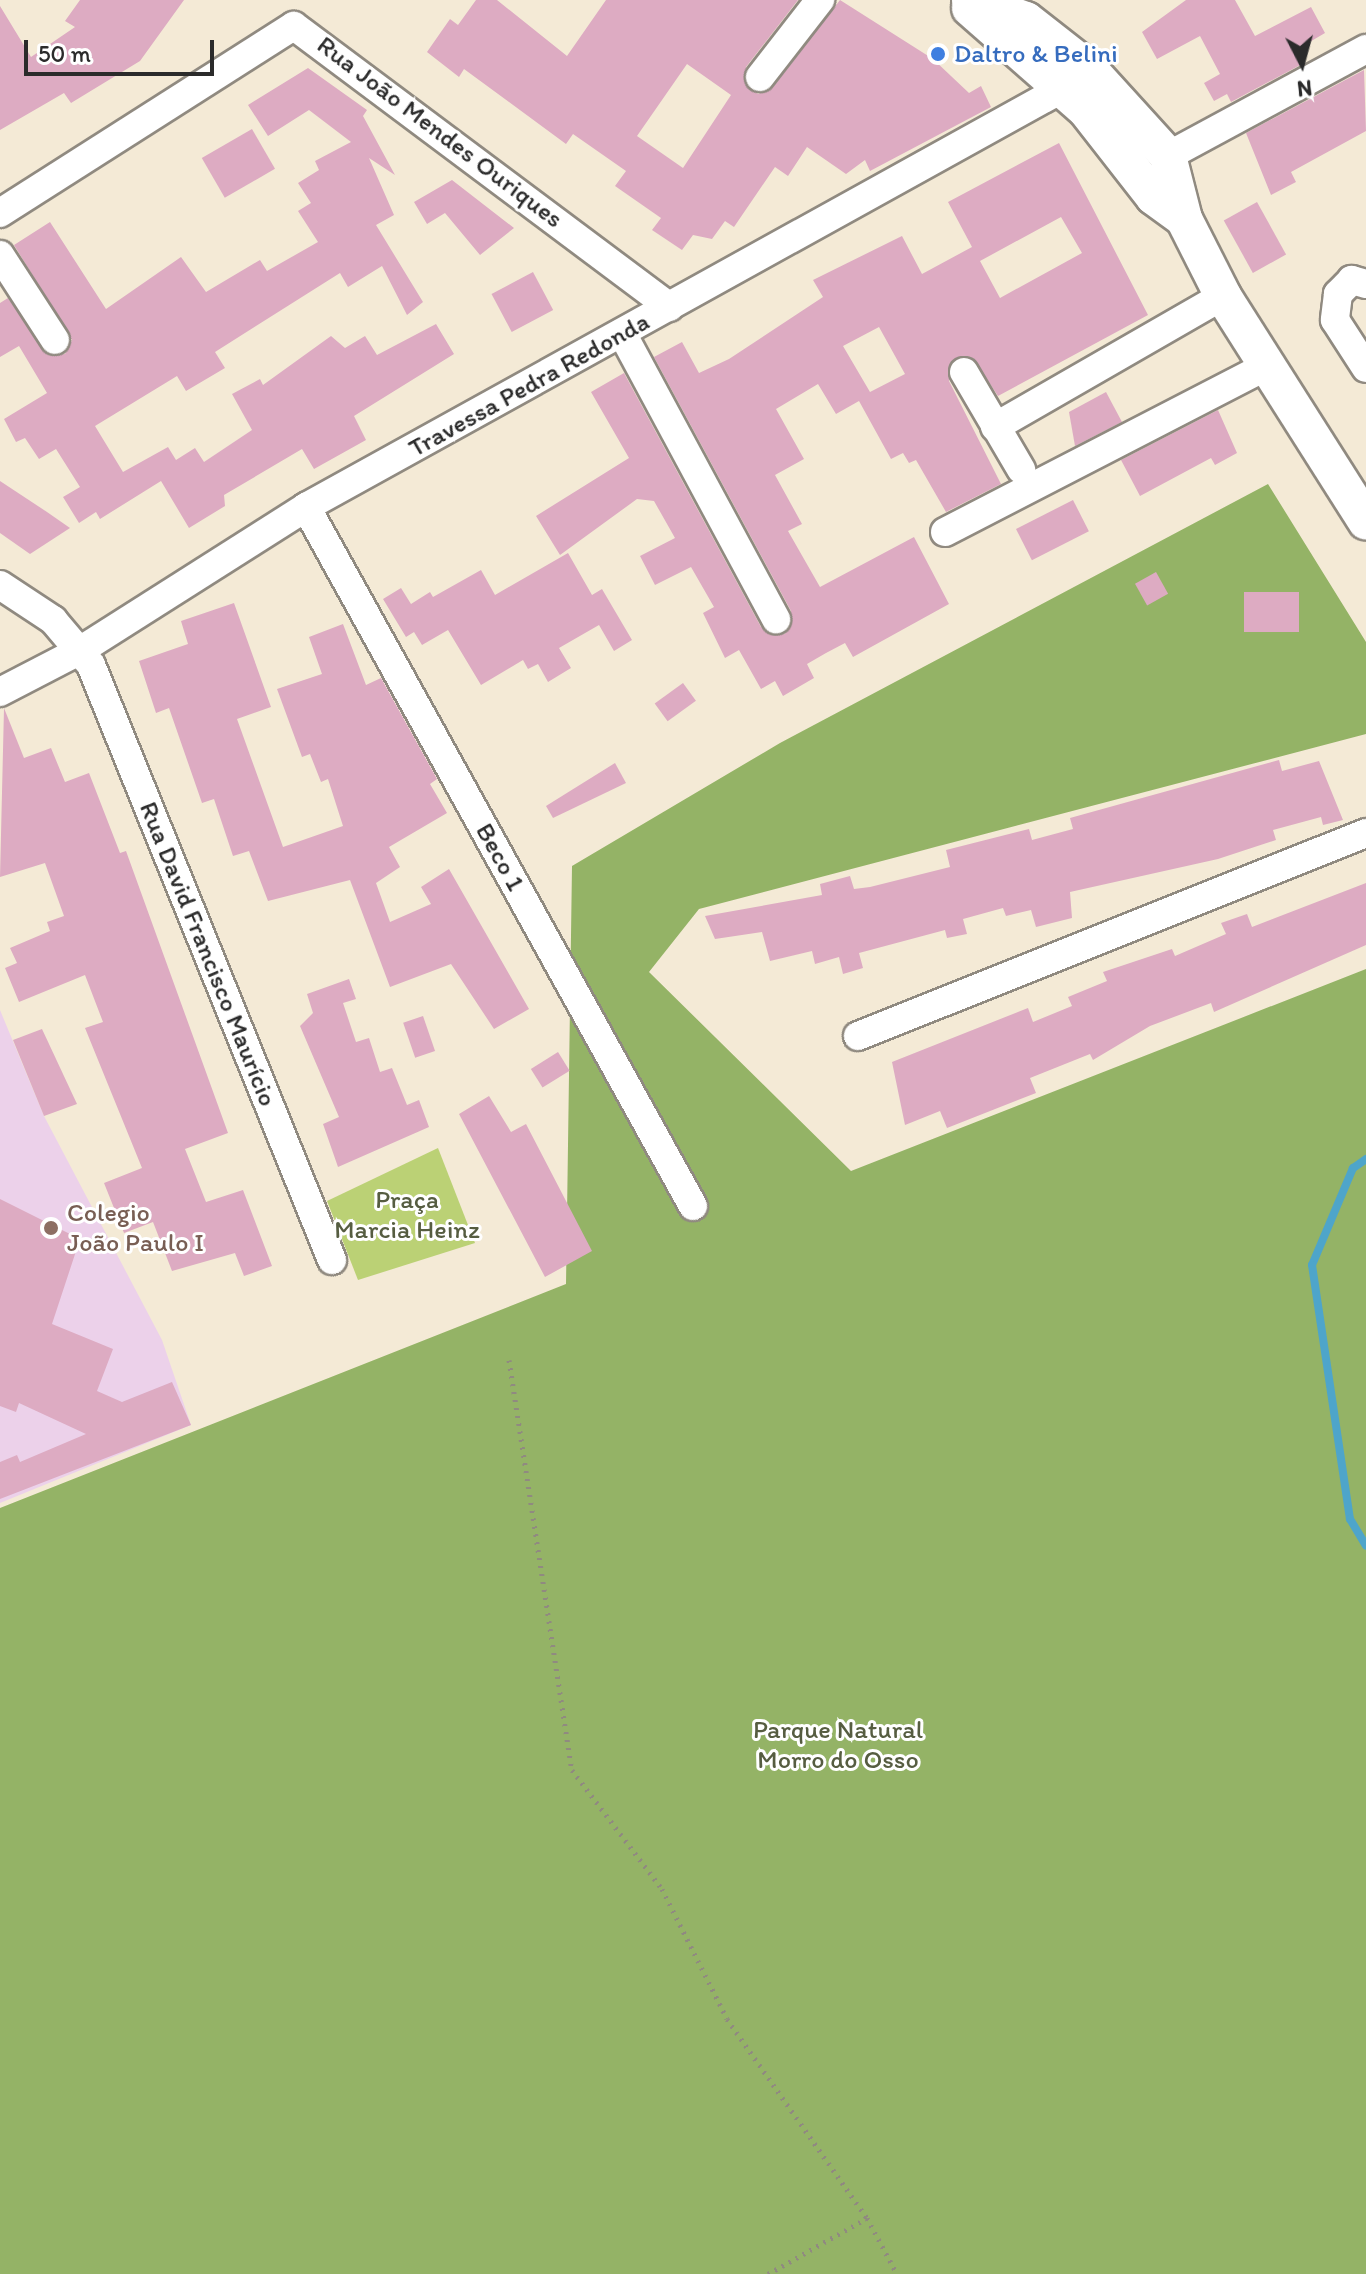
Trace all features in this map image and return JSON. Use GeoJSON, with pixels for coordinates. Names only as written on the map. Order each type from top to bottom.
{"type":"FeatureCollection","features":[{"type":"Feature","properties":{"kind":"main road"},"geometry":{"type":"LineString","coordinates":[[961,0],[1063,88],[1154,197],[1184,219]]}},
{"type":"Feature","properties":{"kind":"main road"},"geometry":{"type":"LineString","coordinates":[[970,0],[1026,20],[1090,70],[1168,156],[1184,219],[1223,296],[1263,368],[1366,521]]}},
{"type":"Feature","properties":{"kind":"street"},"geometry":{"type":"LineString","coordinates":[[760,77],[820,0]]}},
{"type":"Feature","properties":{"kind":"street","name":"Rua João Mendes Ouriques"},"geometry":{"type":"LineString","coordinates":[[0,213],[294,26],[670,307]]}},
{"type":"Feature","properties":{"kind":"street"},"geometry":{"type":"LineString","coordinates":[[1052,41],[1064,60],[1063,88]]}},
{"type":"Feature","properties":{"kind":"street"},"geometry":{"type":"LineString","coordinates":[[1168,156],[1366,49]]}},
{"type":"Feature","properties":{"kind":"street","name":"Travessa Pedra Redonda"},"geometry":{"type":"LineString","coordinates":[[0,692],[81,650],[306,507],[623,335],[1063,88]]}},
{"type":"Feature","properties":{"kind":"street"},"geometry":{"type":"LineString","coordinates":[[0,255],[55,340]]}},
{"type":"Feature","properties":{"kind":"street"},"geometry":{"type":"LineString","coordinates":[[1366,284],[1352,280],[1338,294],[1335,320],[1366,368]]}},
{"type":"Feature","properties":{"kind":"street"},"geometry":{"type":"LineString","coordinates":[[995,427],[1163,327],[1223,296]]}},
{"type":"Feature","properties":{"kind":"street"},"geometry":{"type":"LineString","coordinates":[[623,335],[776,619]]}},
{"type":"Feature","properties":{"kind":"street"},"geometry":{"type":"LineString","coordinates":[[945,532],[1263,368]]}},
{"type":"Feature","properties":{"kind":"street"},"geometry":{"type":"LineString","coordinates":[[964,372],[1021,469]]}},
{"type":"Feature","properties":{"kind":"street","name":"Beco 1"},"geometry":{"type":"LineString","coordinates":[[306,507],[693,1206]]}},
{"type":"Feature","properties":{"kind":"street"},"geometry":{"type":"LineString","coordinates":[[0,585],[81,650]]}},
{"type":"Feature","properties":{"kind":"street","name":"Rua David Francisco Maurício"},"geometry":{"type":"LineString","coordinates":[[81,650],[332,1260]]}},
{"type":"Feature","properties":{"kind":"street"},"geometry":{"type":"LineString","coordinates":[[858,1036],[1366,833]]}},
{"type":"Feature","properties":{"kind":"path"},"geometry":{"type":"LineString","coordinates":[[509,1360],[572,1770],[662,1889],[727,2019],[867,2218],[897,2274]]}},
{"type":"Feature","properties":{"kind":"path"},"geometry":{"type":"LineString","coordinates":[[768,2274],[867,2218]]}},
{"type":"Feature","properties":{"kind":"shaded area","name":"Colegio João Paulo I"},"geometry":{"type":"Polygon","coordinates":[[[0,1010],[44,1116],[162,1340],[191,1425],[0,1503],[0,1010]]]}},
{"type":"Feature","properties":{"kind":"green space","name":"Parque Natural Morro do Osso"},"geometry":{"type":"Polygon","coordinates":[[[1268,484],[1366,642],[1366,734],[699,909],[649,972],[851,1171],[1366,969],[1366,2274],[0,2274],[0,1508],[566,1284],[572,866],[780,743],[1268,484]]]}},
{"type":"Feature","properties":{"kind":"green space","name":"Praça Marcia Heinz"},"geometry":{"type":"Polygon","coordinates":[[[438,1148],[475,1243],[358,1280],[327,1201],[438,1148]]]}},
{"type":"Feature","properties":{"kind":"building"},"geometry":{"type":"Polygon","coordinates":[[[80,0],[184,0],[140,61],[71,103],[64,93],[0,130],[0,6],[31,57],[75,27],[65,21],[80,0]]]}},
{"type":"Feature","properties":{"kind":"building"},"geometry":{"type":"Polygon","coordinates":[[[476,0],[497,0],[567,56],[606,0],[798,0],[746,67],[745,84],[758,94],[773,87],[840,0],[933,59],[969,93],[981,86],[991,107],[870,171],[865,160],[846,174],[807,147],[788,176],[775,167],[734,227],[725,221],[712,239],[693,235],[682,250],[652,230],[661,218],[615,186],[626,171],[573,134],[566,144],[464,69],[459,77],[427,52],[450,19],[458,25],[476,0]],[[687,64],[637,136],[683,168],[731,95],[687,64]]]}},
{"type":"Feature","properties":{"kind":"building"},"geometry":{"type":"Polygon","coordinates":[[[1186,0],[1235,0],[1255,36],[1311,7],[1325,33],[1296,50],[1304,63],[1231,102],[1227,94],[1214,101],[1204,83],[1220,74],[1200,36],[1157,59],[1142,32],[1186,0]]]}},
{"type":"Feature","properties":{"kind":"building"},"geometry":{"type":"Polygon","coordinates":[[[308,68],[367,110],[363,116],[395,175],[369,158],[394,215],[376,225],[423,302],[407,315],[382,266],[348,287],[340,273],[215,352],[225,368],[186,391],[177,376],[95,426],[123,472],[168,447],[176,460],[195,448],[204,462],[252,430],[232,394],[260,379],[263,385],[331,336],[345,348],[365,336],[377,355],[436,324],[454,354],[354,416],[366,440],[314,469],[302,449],[224,495],[225,506],[189,528],[161,481],[100,519],[96,512],[79,523],[63,497],[80,487],[56,449],[39,459],[25,438],[16,442],[4,419],[47,393],[19,346],[0,357],[0,303],[8,298],[48,355],[65,354],[72,340],[14,245],[50,222],[106,309],[181,257],[206,292],[260,260],[267,271],[318,242],[298,211],[311,203],[298,183],[319,170],[315,161],[351,142],[309,110],[268,136],[248,105],[308,68]]]}},
{"type":"Feature","properties":{"kind":"building"},"geometry":{"type":"Polygon","coordinates":[[[1364,70],[1366,131],[1291,172],[1296,182],[1271,195],[1246,133],[1364,70]]]}},
{"type":"Feature","properties":{"kind":"building"},"geometry":{"type":"Polygon","coordinates":[[[252,129],[275,169],[225,198],[202,158],[252,129]]]}},
{"type":"Feature","properties":{"kind":"building"},"geometry":{"type":"Polygon","coordinates":[[[1059,143],[1148,315],[998,396],[973,358],[950,363],[949,381],[1001,484],[946,512],[916,460],[909,463],[903,453],[891,459],[859,401],[836,414],[818,384],[776,409],[804,459],[775,475],[802,524],[788,531],[820,587],[914,537],[949,604],[853,657],[845,643],[826,653],[807,664],[814,678],[783,696],[775,681],[761,689],[739,650],[725,658],[703,613],[714,607],[691,567],[655,585],[640,556],[675,538],[654,501],[637,499],[560,555],[536,516],[629,458],[591,392],[624,373],[761,627],[785,634],[791,611],[654,357],[682,342],[699,373],[729,359],[823,297],[813,280],[902,236],[922,274],[972,247],[948,202],[1059,143]],[[1061,217],[980,261],[1000,298],[1082,253],[1061,217]],[[879,327],[843,346],[870,392],[905,374],[879,327]]]}},
{"type":"Feature","properties":{"kind":"building"},"geometry":{"type":"Polygon","coordinates":[[[452,180],[514,228],[480,255],[445,213],[427,224],[414,202],[452,180]]]}},
{"type":"Feature","properties":{"kind":"building"},"geometry":{"type":"Polygon","coordinates":[[[1257,202],[1286,254],[1253,273],[1224,220],[1257,202]]]}},
{"type":"Feature","properties":{"kind":"building"},"geometry":{"type":"Polygon","coordinates":[[[533,272],[553,310],[512,332],[492,294],[533,272]]]}},
{"type":"Feature","properties":{"kind":"building"},"geometry":{"type":"Polygon","coordinates":[[[1106,392],[1122,422],[1075,446],[1069,412],[1106,392]]]}},
{"type":"Feature","properties":{"kind":"building"},"geometry":{"type":"Polygon","coordinates":[[[1218,410],[1237,453],[1215,465],[1211,458],[1140,496],[1121,460],[1218,410]]]}},
{"type":"Feature","properties":{"kind":"building"},"geometry":{"type":"Polygon","coordinates":[[[0,481],[70,528],[30,554],[0,533],[0,481]]]}},
{"type":"Feature","properties":{"kind":"building"},"geometry":{"type":"Polygon","coordinates":[[[1073,500],[1089,531],[1032,560],[1016,529],[1073,500]]]}},
{"type":"Feature","properties":{"kind":"building"},"geometry":{"type":"Polygon","coordinates":[[[568,553],[592,595],[602,589],[632,640],[614,651],[599,625],[559,648],[571,668],[548,682],[538,664],[528,669],[523,660],[481,685],[448,630],[422,645],[414,632],[406,637],[383,599],[401,588],[411,604],[430,592],[433,597],[481,570],[495,595],[568,553]]]}},
{"type":"Feature","properties":{"kind":"building"},"geometry":{"type":"Polygon","coordinates":[[[1156,572],[1168,594],[1147,606],[1135,584],[1156,572]]]}},
{"type":"Feature","properties":{"kind":"building"},"geometry":{"type":"Polygon","coordinates":[[[1244,592],[1299,592],[1299,632],[1244,632],[1244,592]]]}},
{"type":"Feature","properties":{"kind":"building"},"geometry":{"type":"Polygon","coordinates":[[[234,603],[271,707],[237,719],[283,847],[343,826],[328,779],[321,782],[310,754],[302,757],[277,689],[322,674],[309,637],[343,624],[366,685],[381,678],[437,779],[430,784],[447,813],[389,847],[400,867],[376,883],[390,922],[431,904],[421,887],[449,869],[529,1009],[494,1029],[451,964],[390,987],[350,880],[268,901],[249,851],[233,856],[214,799],[202,803],[169,708],[156,713],[139,661],[188,644],[181,621],[234,603]]]}},
{"type":"Feature","properties":{"kind":"building"},"geometry":{"type":"Polygon","coordinates":[[[683,683],[696,701],[668,721],[655,704],[683,683]]]}},
{"type":"Feature","properties":{"kind":"building"},"geometry":{"type":"Polygon","coordinates":[[[4,708],[24,758],[51,748],[65,782],[89,773],[120,853],[126,851],[228,1133],[185,1149],[206,1202],[243,1190],[272,1266],[244,1276],[235,1253],[172,1271],[153,1222],[124,1233],[104,1183],[142,1168],[85,1028],[103,1022],[85,975],[19,1002],[5,968],[17,963],[10,948],[50,931],[47,922],[64,916],[45,863],[0,877],[4,708]]]}},
{"type":"Feature","properties":{"kind":"building"},"geometry":{"type":"Polygon","coordinates":[[[1279,760],[1282,771],[1319,761],[1343,820],[1323,825],[1321,817],[1273,830],[1276,840],[1218,859],[1070,892],[1072,918],[1036,927],[1031,910],[1006,916],[1003,908],[963,919],[967,934],[947,938],[945,930],[859,953],[863,968],[843,974],[839,957],[815,964],[812,951],[770,961],[762,932],[715,939],[705,916],[822,895],[820,884],[850,876],[854,889],[950,867],[946,850],[1029,829],[1032,840],[1073,829],[1070,818],[1279,760]]]}},
{"type":"Feature","properties":{"kind":"building"},"geometry":{"type":"Polygon","coordinates":[[[615,763],[626,783],[553,818],[546,806],[615,763]]]}},
{"type":"Feature","properties":{"kind":"building"},"geometry":{"type":"Polygon","coordinates":[[[1366,883],[1366,945],[1214,1012],[1211,1003],[1150,1026],[1093,1060],[1090,1054],[1030,1078],[1036,1093],[947,1128],[940,1111],[905,1125],[892,1062],[1028,1008],[1033,1022],[1072,1006],[1068,997],[1107,981],[1103,972],[1172,949],[1175,956],[1226,934],[1221,923],[1247,914],[1252,927],[1366,883]]]}},
{"type":"Feature","properties":{"kind":"building"},"geometry":{"type":"Polygon","coordinates":[[[349,979],[356,999],[343,1003],[356,1042],[369,1038],[380,1072],[392,1068],[407,1105],[419,1100],[429,1127],[338,1167],[323,1124],[339,1117],[300,1026],[313,1013],[307,994],[349,979]]]}},
{"type":"Feature","properties":{"kind":"building"},"geometry":{"type":"Polygon","coordinates":[[[423,1016],[435,1051],[415,1058],[403,1023],[423,1016]]]}},
{"type":"Feature","properties":{"kind":"building"},"geometry":{"type":"Polygon","coordinates":[[[42,1029],[77,1104],[44,1116],[13,1040],[42,1029]]]}},
{"type":"Feature","properties":{"kind":"building"},"geometry":{"type":"Polygon","coordinates":[[[558,1052],[570,1071],[543,1088],[531,1069],[558,1052]]]}},
{"type":"Feature","properties":{"kind":"building"},"geometry":{"type":"Polygon","coordinates":[[[489,1096],[511,1132],[526,1124],[592,1251],[545,1277],[459,1114],[489,1096]]]}},
{"type":"Feature","properties":{"kind":"building"},"geometry":{"type":"Polygon","coordinates":[[[0,1199],[80,1239],[52,1324],[113,1349],[97,1391],[122,1402],[172,1382],[191,1425],[0,1499],[0,1462],[17,1455],[20,1462],[86,1434],[19,1403],[16,1412],[0,1406],[0,1199]]]}},
{"type":"Feature","properties":{"kind":"waterway"},"geometry":{"type":"LineString","coordinates":[[1366,1159],[1353,1168],[1312,1265],[1350,1519],[1366,1546]]}},
{"type":"Feature","properties":{"kind":"place","name":"Daltro & Belini"},"geometry":{"type":"Point","coordinates":[938,54]}},
{"type":"Feature","properties":{"kind":"place","name":"Colegio João Paulo I"},"geometry":{"type":"Point","coordinates":[51,1228]}}]}
